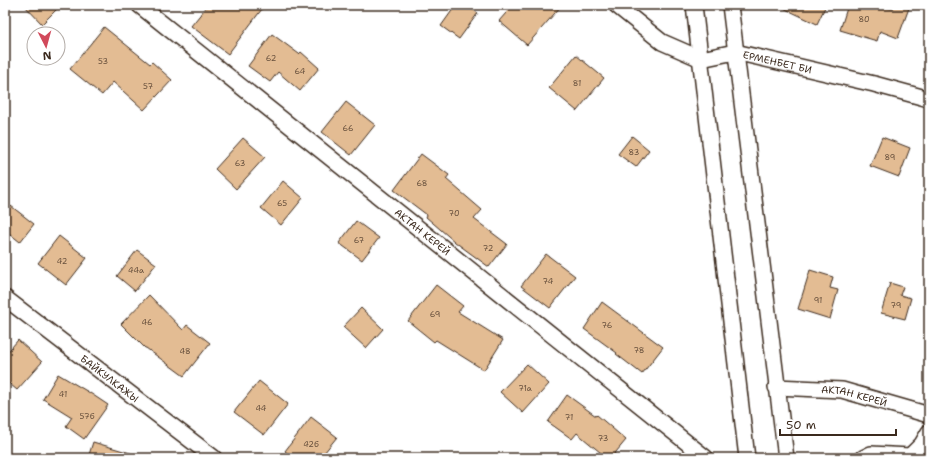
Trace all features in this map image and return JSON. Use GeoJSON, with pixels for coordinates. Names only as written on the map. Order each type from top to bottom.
{"type":"FeatureCollection","features":[{"type":"Feature","properties":{"kind":"street","name":"АКТАН КЕРЕЙ"},"geometry":{"type":"LineString","coordinates":[[139,5],[706,458]]}},
{"type":"Feature","properties":{"kind":"street"},"geometry":{"type":"LineString","coordinates":[[616,5],[662,42],[701,59]]}},
{"type":"Feature","properties":{"kind":"street"},"geometry":{"type":"LineString","coordinates":[[694,5],[747,458]]}},
{"type":"Feature","properties":{"kind":"street"},"geometry":{"type":"LineString","coordinates":[[730,5],[776,387],[786,458]]}},
{"type":"Feature","properties":{"kind":"street","name":"ЕРМЕНБЕТ БИ"},"geometry":{"type":"LineString","coordinates":[[701,59],[735,52],[874,84],[929,99]]}},
{"type":"Feature","properties":{"kind":"street","name":"БАЙКУЛКАЖЫ"},"geometry":{"type":"LineString","coordinates":[[5,298],[214,458]]}},
{"type":"Feature","properties":{"kind":"street","name":"АКТАН КЕРЕЙ"},"geometry":{"type":"LineString","coordinates":[[776,387],[842,390],[929,415]]}},
{"type":"Feature","properties":{"kind":"street"},"geometry":{"type":"LineString","coordinates":[[863,458],[871,454],[910,456],[922,444],[929,432]]}},
{"type":"Feature","properties":{"kind":"building"},"geometry":{"type":"Polygon","coordinates":[[[24,5],[61,5],[42,24],[24,5]]]}},
{"type":"Feature","properties":{"kind":"building"},"geometry":{"type":"Polygon","coordinates":[[[208,5],[265,5],[228,54],[191,26],[208,5]]]}},
{"type":"Feature","properties":{"kind":"building"},"geometry":{"type":"Polygon","coordinates":[[[456,5],[466,5],[478,13],[459,39],[441,26],[456,5]]]}},
{"type":"Feature","properties":{"kind":"building"},"geometry":{"type":"Polygon","coordinates":[[[513,5],[562,5],[527,45],[499,21],[513,5]]]}},
{"type":"Feature","properties":{"kind":"building"},"geometry":{"type":"Polygon","coordinates":[[[777,5],[826,5],[817,24],[777,5]]]}},
{"type":"Feature","properties":{"kind":"building"},"geometry":{"type":"Polygon","coordinates":[[[848,5],[880,5],[893,9],[895,5],[901,5],[909,8],[898,38],[880,31],[877,41],[840,30],[848,5]]]}},
{"type":"Feature","properties":{"kind":"building"},"geometry":{"type":"Polygon","coordinates":[[[104,27],[150,64],[152,62],[172,80],[144,110],[113,82],[102,95],[70,69],[104,27]]]}},
{"type":"Feature","properties":{"kind":"building"},"geometry":{"type":"Polygon","coordinates":[[[272,34],[299,54],[301,52],[319,68],[300,91],[278,72],[270,82],[248,66],[272,34]]]}},
{"type":"Feature","properties":{"kind":"building"},"geometry":{"type":"Polygon","coordinates":[[[576,55],[604,78],[577,111],[549,88],[576,55]]]}},
{"type":"Feature","properties":{"kind":"building"},"geometry":{"type":"Polygon","coordinates":[[[346,102],[375,125],[351,155],[322,132],[346,102]]]}},
{"type":"Feature","properties":{"kind":"building"},"geometry":{"type":"Polygon","coordinates":[[[632,136],[649,150],[636,167],[618,154],[632,136]]]}},
{"type":"Feature","properties":{"kind":"building"},"geometry":{"type":"Polygon","coordinates":[[[882,137],[910,148],[899,177],[870,166],[882,137]]]}},
{"type":"Feature","properties":{"kind":"building"},"geometry":{"type":"Polygon","coordinates":[[[243,138],[265,157],[236,189],[215,169],[243,138]]]}},
{"type":"Feature","properties":{"kind":"building"},"geometry":{"type":"Polygon","coordinates":[[[421,154],[449,175],[446,179],[482,210],[474,219],[507,244],[489,267],[455,242],[426,217],[427,215],[394,190],[421,154]]]}},
{"type":"Feature","properties":{"kind":"building"},"geometry":{"type":"Polygon","coordinates":[[[283,181],[303,198],[281,225],[261,208],[283,181]]]}},
{"type":"Feature","properties":{"kind":"building"},"geometry":{"type":"Polygon","coordinates":[[[5,205],[10,208],[11,206],[34,224],[20,242],[5,230],[5,205]]]}},
{"type":"Feature","properties":{"kind":"building"},"geometry":{"type":"Polygon","coordinates":[[[356,221],[379,238],[362,260],[339,243],[356,221]]]}},
{"type":"Feature","properties":{"kind":"building"},"geometry":{"type":"Polygon","coordinates":[[[59,236],[87,258],[66,285],[38,263],[59,236]]]}},
{"type":"Feature","properties":{"kind":"building"},"geometry":{"type":"Polygon","coordinates":[[[137,250],[156,264],[135,291],[117,276],[137,250]]]}},
{"type":"Feature","properties":{"kind":"building"},"geometry":{"type":"Polygon","coordinates":[[[546,254],[575,276],[550,308],[521,286],[546,254]]]}},
{"type":"Feature","properties":{"kind":"building"},"geometry":{"type":"Polygon","coordinates":[[[810,270],[833,277],[830,288],[838,290],[830,319],[798,309],[810,270]]]}},
{"type":"Feature","properties":{"kind":"building"},"geometry":{"type":"Polygon","coordinates":[[[890,283],[903,287],[900,295],[911,298],[905,319],[881,313],[890,283]]]}},
{"type":"Feature","properties":{"kind":"building"},"geometry":{"type":"Polygon","coordinates":[[[436,285],[463,306],[458,312],[503,340],[484,370],[436,340],[434,342],[408,321],[436,285]]]}},
{"type":"Feature","properties":{"kind":"building"},"geometry":{"type":"Polygon","coordinates":[[[149,295],[183,330],[187,325],[210,343],[184,376],[145,348],[121,324],[149,295]]]}},
{"type":"Feature","properties":{"kind":"building"},"geometry":{"type":"Polygon","coordinates":[[[602,302],[663,347],[642,374],[616,354],[617,353],[584,329],[602,302]]]}},
{"type":"Feature","properties":{"kind":"building"},"geometry":{"type":"Polygon","coordinates":[[[361,308],[383,329],[366,348],[343,327],[361,308]]]}},
{"type":"Feature","properties":{"kind":"building"},"geometry":{"type":"Polygon","coordinates":[[[18,340],[42,362],[17,390],[5,380],[5,355],[18,340]]]}},
{"type":"Feature","properties":{"kind":"building"},"geometry":{"type":"Polygon","coordinates":[[[527,364],[549,384],[523,413],[500,392],[527,364]]]}},
{"type":"Feature","properties":{"kind":"building"},"geometry":{"type":"Polygon","coordinates":[[[58,374],[108,405],[84,439],[66,426],[72,417],[43,399],[58,374]]]}},
{"type":"Feature","properties":{"kind":"building"},"geometry":{"type":"Polygon","coordinates":[[[259,381],[288,404],[264,435],[234,412],[259,381]]]}},
{"type":"Feature","properties":{"kind":"building"},"geometry":{"type":"Polygon","coordinates":[[[567,395],[596,416],[597,415],[626,440],[611,458],[607,458],[577,433],[572,439],[548,422],[567,395]]]}},
{"type":"Feature","properties":{"kind":"building"},"geometry":{"type":"Polygon","coordinates":[[[311,417],[337,437],[320,458],[293,458],[285,451],[311,417]]]}},
{"type":"Feature","properties":{"kind":"building"},"geometry":{"type":"Polygon","coordinates":[[[93,442],[137,455],[136,458],[88,458],[93,442]]]}}]}
